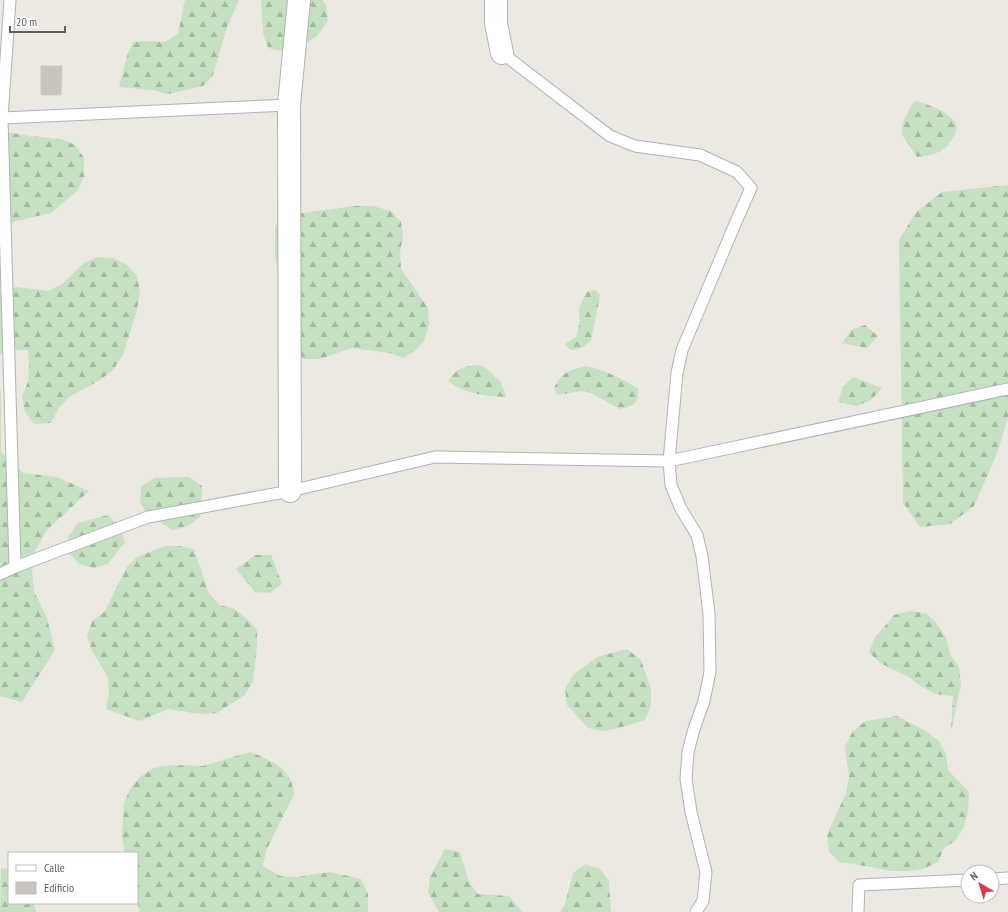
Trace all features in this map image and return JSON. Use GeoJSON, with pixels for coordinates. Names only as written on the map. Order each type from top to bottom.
{"type":"FeatureCollection","features":[{"type":"Feature","properties":{"kind":"street"},"geometry":{"type":"LineString","coordinates":[[290,491],[289,105],[299,0]]}},
{"type":"Feature","properties":{"kind":"street"},"geometry":{"type":"LineString","coordinates":[[496,0],[496,23],[502,53]]}},
{"type":"Feature","properties":{"kind":"lane"},"geometry":{"type":"LineString","coordinates":[[10,0],[2,118],[15,567]]}},
{"type":"Feature","properties":{"kind":"lane"},"geometry":{"type":"LineString","coordinates":[[502,53],[610,136],[635,146],[700,155],[737,172],[751,188],[682,350],[677,374],[669,461],[671,485],[681,509],[696,535],[702,556],[709,614],[710,672],[704,701],[694,728],[688,752],[686,779],[693,819],[706,872],[703,900],[696,912]]}},
{"type":"Feature","properties":{"kind":"lane"},"geometry":{"type":"LineString","coordinates":[[2,118],[289,105]]}},
{"type":"Feature","properties":{"kind":"lane"},"geometry":{"type":"LineString","coordinates":[[0,574],[148,517],[290,491],[435,457],[669,461],[1008,389]]}},
{"type":"Feature","properties":{"kind":"lane"},"geometry":{"type":"LineString","coordinates":[[858,912],[859,885],[960,880]]}},
{"type":"Feature","properties":{"kind":"green space"},"geometry":{"type":"Polygon","coordinates":[[[185,0],[239,0],[227,27],[213,75],[203,86],[168,94],[152,90],[119,87],[127,56],[133,42],[165,42],[178,34],[185,0]]]}},
{"type":"Feature","properties":{"kind":"green space"},"geometry":{"type":"Polygon","coordinates":[[[261,0],[322,0],[326,5],[328,21],[317,36],[292,53],[268,48],[263,33],[261,0]]]}},
{"type":"Feature","properties":{"kind":"green space"},"geometry":{"type":"Polygon","coordinates":[[[917,101],[946,113],[950,116],[957,128],[953,138],[943,149],[932,154],[917,157],[903,136],[902,127],[907,114],[914,102],[917,101]]]}},
{"type":"Feature","properties":{"kind":"green space"},"geometry":{"type":"Polygon","coordinates":[[[2,131],[61,139],[75,145],[84,158],[84,177],[77,191],[51,213],[16,221],[0,229],[2,131]]]}},
{"type":"Feature","properties":{"kind":"green space"},"geometry":{"type":"Polygon","coordinates":[[[1008,185],[1008,421],[1007,420],[998,451],[974,506],[950,524],[920,527],[903,503],[899,240],[916,212],[942,192],[1008,185]]]}},
{"type":"Feature","properties":{"kind":"green space"},"geometry":{"type":"Polygon","coordinates":[[[354,206],[373,206],[391,211],[401,222],[403,237],[400,252],[401,269],[428,308],[429,324],[425,339],[416,350],[403,358],[390,353],[351,348],[320,359],[304,359],[290,350],[282,288],[275,257],[275,226],[287,215],[354,206]]]}},
{"type":"Feature","properties":{"kind":"green space"},"geometry":{"type":"Polygon","coordinates":[[[98,257],[113,258],[127,265],[137,276],[140,292],[137,310],[123,355],[113,370],[100,380],[69,397],[58,409],[51,423],[34,424],[25,412],[22,396],[28,382],[28,350],[12,350],[0,355],[0,291],[17,287],[48,291],[62,284],[84,263],[98,257]]]}},
{"type":"Feature","properties":{"kind":"green space"},"geometry":{"type":"Polygon","coordinates":[[[595,290],[600,295],[591,341],[581,348],[570,350],[565,344],[576,337],[580,321],[580,306],[587,292],[595,290]]]}},
{"type":"Feature","properties":{"kind":"green space"},"geometry":{"type":"Polygon","coordinates":[[[865,325],[878,336],[867,348],[842,343],[851,330],[865,325]]]}},
{"type":"Feature","properties":{"kind":"green space"},"geometry":{"type":"Polygon","coordinates":[[[475,365],[482,366],[501,382],[506,397],[468,392],[448,381],[459,369],[475,365]]]}},
{"type":"Feature","properties":{"kind":"green space"},"geometry":{"type":"Polygon","coordinates":[[[585,366],[620,378],[638,389],[637,398],[634,404],[620,409],[591,393],[582,391],[557,395],[554,388],[560,378],[571,370],[585,366]]]}},
{"type":"Feature","properties":{"kind":"green space"},"geometry":{"type":"Polygon","coordinates":[[[853,377],[882,388],[871,400],[857,406],[838,402],[843,387],[853,377]]]}},
{"type":"Feature","properties":{"kind":"green space"},"geometry":{"type":"Polygon","coordinates":[[[0,390],[1,452],[23,473],[57,477],[89,491],[46,531],[31,559],[34,591],[47,618],[55,650],[22,702],[0,696],[0,390]]]}},
{"type":"Feature","properties":{"kind":"green space"},"geometry":{"type":"Polygon","coordinates":[[[189,477],[202,486],[200,517],[188,526],[173,530],[147,514],[140,502],[141,486],[155,478],[189,477]]]}},
{"type":"Feature","properties":{"kind":"green space"},"geometry":{"type":"Polygon","coordinates":[[[108,515],[119,526],[125,542],[108,564],[94,568],[79,564],[69,553],[68,537],[78,523],[108,515]]]}},
{"type":"Feature","properties":{"kind":"green space"},"geometry":{"type":"Polygon","coordinates":[[[165,546],[179,546],[194,549],[209,594],[220,605],[235,609],[257,630],[257,647],[253,681],[245,695],[217,713],[201,714],[168,709],[139,721],[106,709],[109,693],[108,677],[92,651],[87,637],[92,621],[105,611],[126,568],[137,557],[165,546]]]}},
{"type":"Feature","properties":{"kind":"green space"},"geometry":{"type":"Polygon","coordinates":[[[255,555],[271,555],[282,584],[270,593],[255,592],[236,569],[255,555]]]}},
{"type":"Feature","properties":{"kind":"green space"},"geometry":{"type":"Polygon","coordinates":[[[910,611],[926,613],[937,624],[946,638],[950,654],[959,667],[961,684],[951,732],[953,696],[935,694],[922,687],[909,677],[880,663],[869,652],[875,638],[894,615],[910,611]]]}},
{"type":"Feature","properties":{"kind":"green space"},"geometry":{"type":"Polygon","coordinates":[[[627,649],[641,660],[651,689],[651,705],[645,720],[603,731],[588,728],[567,705],[565,689],[573,675],[597,657],[627,649]]]}},
{"type":"Feature","properties":{"kind":"green space"},"geometry":{"type":"Polygon","coordinates":[[[897,716],[926,731],[939,741],[946,754],[948,770],[969,792],[968,811],[964,827],[955,841],[944,848],[938,862],[923,869],[891,871],[839,862],[829,851],[827,835],[846,793],[849,777],[845,746],[853,731],[866,721],[897,716]]]}},
{"type":"Feature","properties":{"kind":"green space"},"geometry":{"type":"Polygon","coordinates":[[[250,752],[272,762],[282,769],[290,778],[294,794],[266,851],[263,866],[280,876],[297,877],[330,872],[361,879],[368,894],[368,912],[140,912],[138,904],[138,852],[125,852],[122,837],[124,803],[130,789],[140,777],[154,768],[170,765],[203,766],[250,752]]]}},
{"type":"Feature","properties":{"kind":"green space"},"geometry":{"type":"Polygon","coordinates":[[[445,849],[460,852],[469,882],[478,894],[509,896],[522,912],[439,912],[428,892],[430,877],[445,849]]]}},
{"type":"Feature","properties":{"kind":"green space"},"geometry":{"type":"Polygon","coordinates":[[[585,864],[600,869],[609,881],[611,912],[560,912],[565,904],[573,873],[585,864]]]}},
{"type":"Feature","properties":{"kind":"green space"},"geometry":{"type":"Polygon","coordinates":[[[1,868],[8,869],[8,904],[34,904],[36,912],[0,912],[1,868]]]}},
{"type":"Feature","properties":{"kind":"building"},"geometry":{"type":"Polygon","coordinates":[[[41,66],[62,66],[61,95],[41,95],[41,66]]]}}]}
